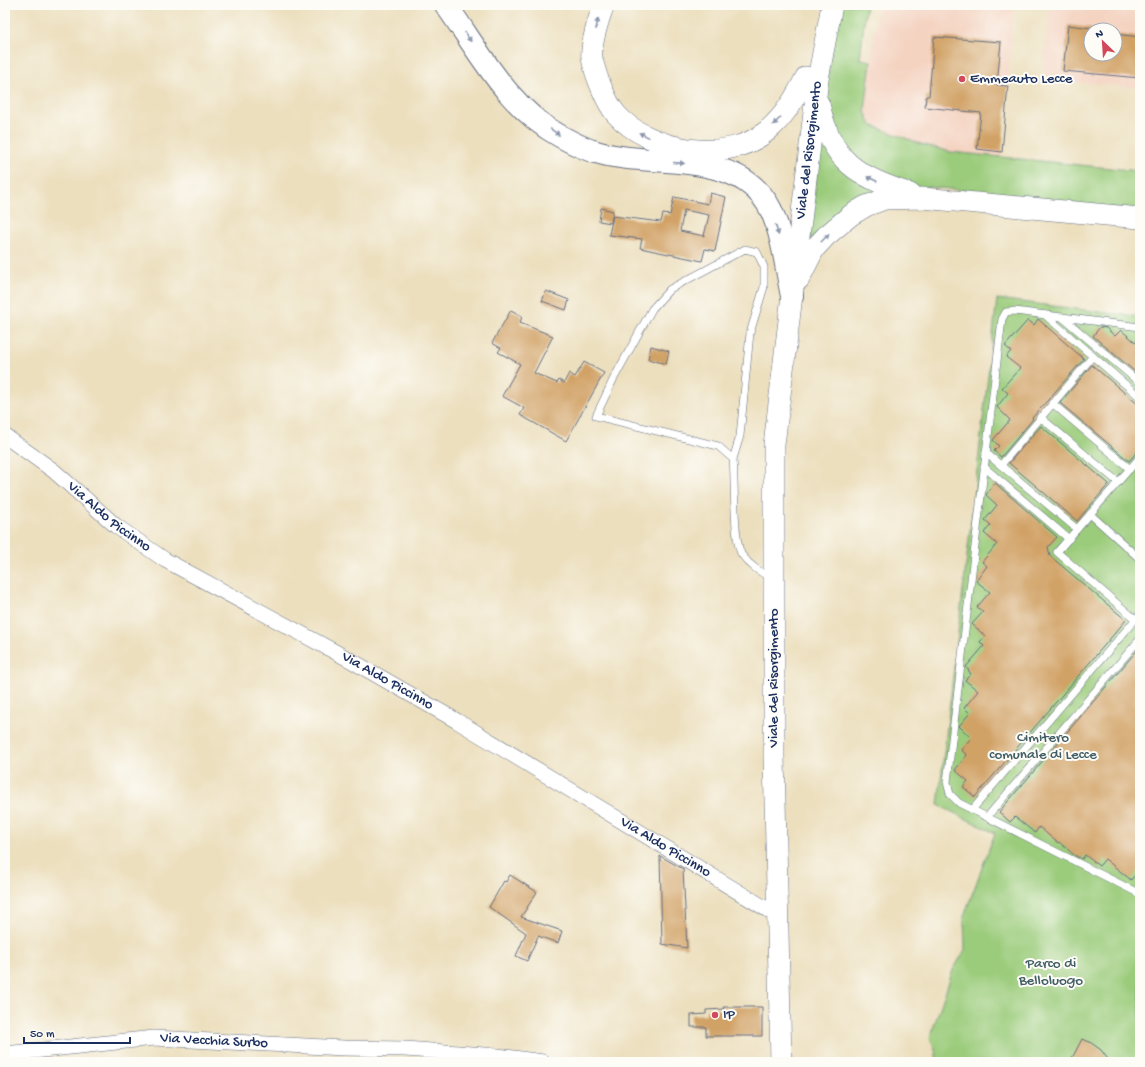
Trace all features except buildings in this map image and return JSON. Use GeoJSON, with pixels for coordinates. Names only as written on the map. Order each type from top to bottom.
{"type":"FeatureCollection","features":[{"type":"Feature","properties":{"kind":"highway"},"geometry":{"type":"LineString","coordinates":[[446,5],[486,64],[517,104],[559,135],[596,152],[719,168],[745,180],[761,193],[771,211],[780,241],[792,296]]}},
{"type":"Feature","properties":{"kind":"main road"},"geometry":{"type":"LineString","coordinates":[[604,5],[598,19],[592,57],[601,86],[616,114],[641,134],[674,146],[698,150],[719,150],[746,143],[766,132],[789,109],[812,78]]}},
{"type":"Feature","properties":{"kind":"main road","name":"Viale del Risorgimento"},"geometry":{"type":"LineString","coordinates":[[781,1062],[774,758],[774,445],[792,296],[818,5]]}},
{"type":"Feature","properties":{"kind":"main road","name":"Viale del Risorgimento"},"geometry":{"type":"LineString","coordinates":[[812,78],[832,5]]}},
{"type":"Feature","properties":{"kind":"main road"},"geometry":{"type":"LineString","coordinates":[[812,78],[823,122],[839,154],[853,168],[866,177],[922,198]]}},
{"type":"Feature","properties":{"kind":"main road"},"geometry":{"type":"LineString","coordinates":[[792,296],[814,249],[851,215],[866,206],[885,199],[922,198],[1140,218]]}},
{"type":"Feature","properties":{"kind":"street","name":"Via Aldo Piccinno"},"geometry":{"type":"LineString","coordinates":[[5,436],[54,471],[116,526],[165,560],[352,661],[457,721],[778,916]]}},
{"type":"Feature","properties":{"kind":"street","name":"Via Vecchia Surbo"},"geometry":{"type":"LineString","coordinates":[[5,1054],[154,1038],[344,1048],[405,1049],[498,1056],[543,1062]]}},
{"type":"Feature","properties":{"kind":"lane"},"geometry":{"type":"LineString","coordinates":[[733,459],[718,446],[596,416],[613,380],[652,309],[670,289],[745,249],[757,252],[764,267],[764,287],[750,334],[740,436],[733,459],[736,529],[741,554],[754,568],[774,579]]}},
{"type":"Feature","properties":{"kind":"lane"},"geometry":{"type":"LineString","coordinates":[[1140,327],[1046,315],[1006,312],[1002,319],[947,782],[950,794],[959,803],[1140,894]]}},
{"type":"Feature","properties":{"kind":"lane"},"geometry":{"type":"LineString","coordinates":[[1046,315],[1140,397]]}},
{"type":"Feature","properties":{"kind":"lane"},"geometry":{"type":"LineString","coordinates":[[1062,317],[1140,383]]}},
{"type":"Feature","properties":{"kind":"lane"},"geometry":{"type":"LineString","coordinates":[[1000,465],[1093,356]]}},
{"type":"Feature","properties":{"kind":"lane"},"geometry":{"type":"LineString","coordinates":[[1052,404],[1130,469]]}},
{"type":"Feature","properties":{"kind":"lane"},"geometry":{"type":"LineString","coordinates":[[1040,417],[1118,482]]}},
{"type":"Feature","properties":{"kind":"lane"},"geometry":{"type":"LineString","coordinates":[[986,452],[1077,529]]}},
{"type":"Feature","properties":{"kind":"lane"},"geometry":{"type":"LineString","coordinates":[[972,810],[1138,617],[1057,552],[1140,457]]}},
{"type":"Feature","properties":{"kind":"lane"},"geometry":{"type":"LineString","coordinates":[[984,467],[1069,539]]}},
{"type":"Feature","properties":{"kind":"lane"},"geometry":{"type":"LineString","coordinates":[[1090,514],[1140,559]]}},
{"type":"Feature","properties":{"kind":"lane"},"geometry":{"type":"LineString","coordinates":[[987,817],[1140,639]]}},
{"type":"Feature","properties":{"kind":"shaded area"},"geometry":{"type":"Polygon","coordinates":[[[878,5],[1014,5],[1001,156],[951,152],[921,144],[871,125],[865,111],[878,5]]]}},
{"type":"Feature","properties":{"kind":"shaded area"},"geometry":{"type":"Polygon","coordinates":[[[1050,5],[1071,5],[1140,12],[1140,88],[1042,79],[1050,5]]]}},
{"type":"Feature","properties":{"kind":"green space"},"geometry":{"type":"Polygon","coordinates":[[[837,5],[866,5],[860,59],[871,61],[865,111],[871,125],[921,144],[951,152],[1140,171],[1140,211],[1038,200],[1023,196],[907,185],[883,178],[847,152],[829,118],[826,95],[837,5]]]}},
{"type":"Feature","properties":{"kind":"green space"},"geometry":{"type":"Polygon","coordinates":[[[820,140],[884,192],[810,240],[820,140]]]}},
{"type":"Feature","properties":{"kind":"green space","name":"Cimitero comunale di Lecce"},"geometry":{"type":"Polygon","coordinates":[[[997,299],[1140,317],[1140,1062],[936,1062],[936,1053],[930,1037],[953,970],[965,950],[964,916],[995,833],[938,805],[997,299]]]}},
{"type":"Feature","properties":{"kind":"place","name":"Emmeauto Lecce"},"geometry":{"type":"Point","coordinates":[962,79]}},
{"type":"Feature","properties":{"kind":"place","name":"IP"},"geometry":{"type":"Point","coordinates":[715,1015]}},
{"type":"Feature","properties":{"kind":"park label","name":"Parco di Belloluogo"},"geometry":{"type":"Point","coordinates":[1051,972]}}]}
